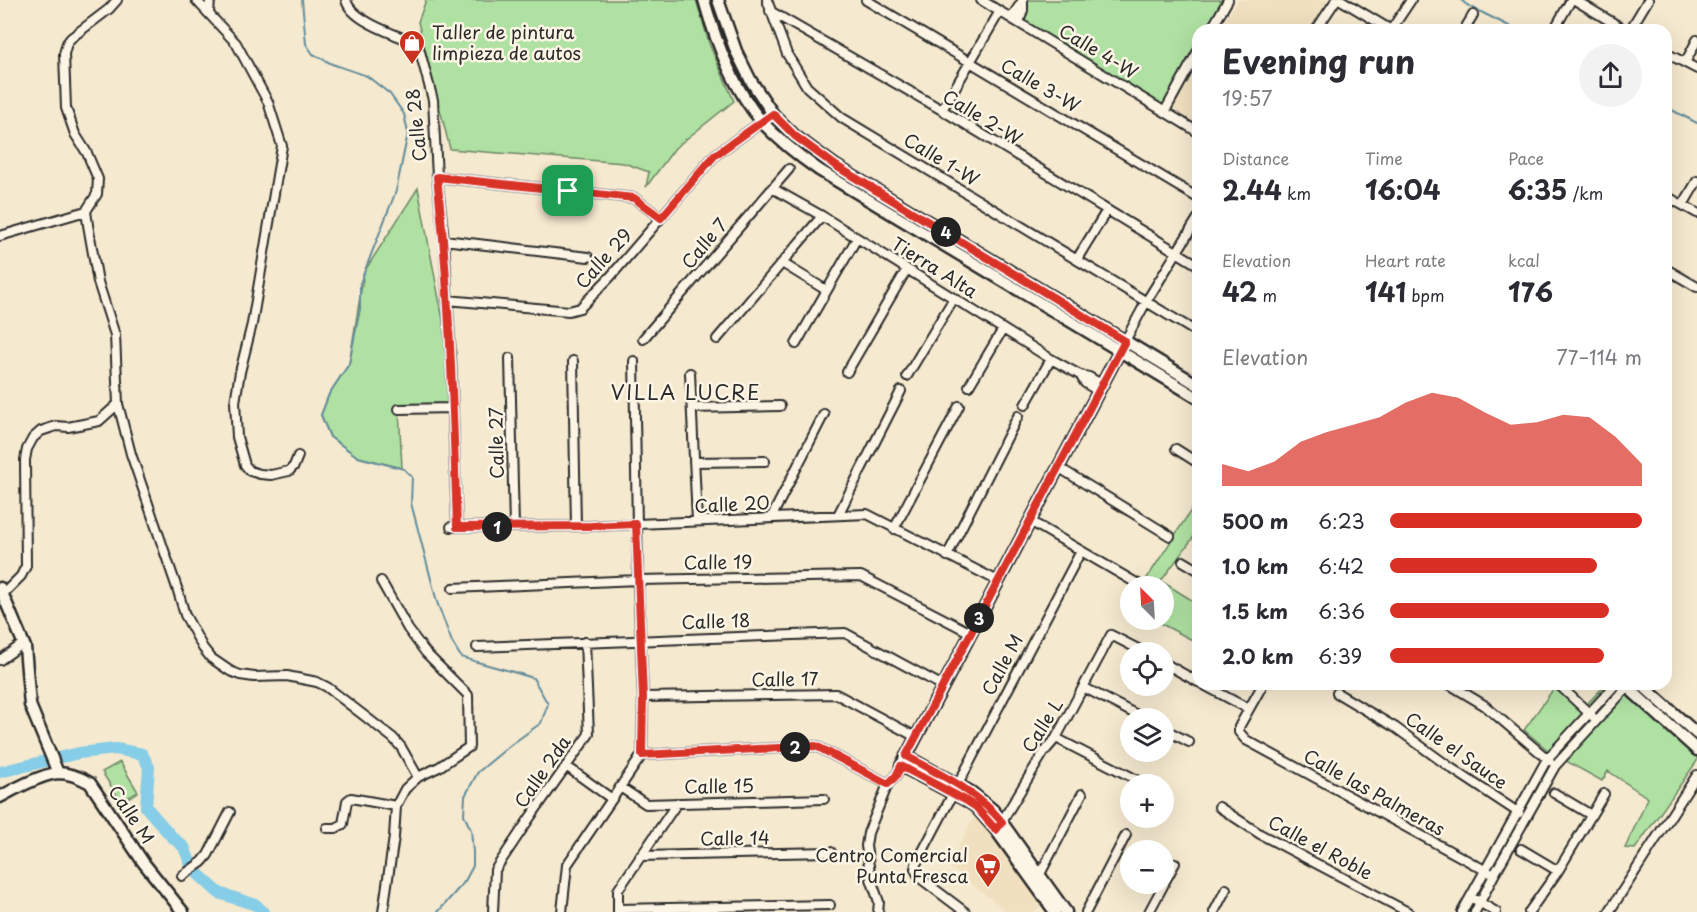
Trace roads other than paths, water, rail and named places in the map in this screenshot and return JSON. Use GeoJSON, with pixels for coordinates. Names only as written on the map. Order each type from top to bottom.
{"type":"FeatureCollection","features":[{"type":"Feature","properties":{"kind":"main road"},"geometry":{"type":"LineString","coordinates":[[704,0],[724,58],[739,88],[761,121],[786,145],[819,170],[1122,345],[1192,382]]}},
{"type":"Feature","properties":{"kind":"main road"},"geometry":{"type":"LineString","coordinates":[[718,0],[736,51],[751,81],[773,114],[795,136],[836,166],[1122,345],[1192,394]]}},
{"type":"Feature","properties":{"kind":"main road"},"geometry":{"type":"LineString","coordinates":[[1055,912],[1037,880],[999,826],[979,804],[904,761],[1122,345]]}},
{"type":"Feature","properties":{"kind":"main road"},"geometry":{"type":"LineString","coordinates":[[0,796],[56,770],[30,705],[24,643],[1,591]]}},
{"type":"Feature","properties":{"kind":"main road"},"geometry":{"type":"LineString","coordinates":[[1633,690],[1697,750]]}},
{"type":"Feature","properties":{"kind":"main road"},"geometry":{"type":"LineString","coordinates":[[1648,690],[1697,734]]}},
{"type":"Feature","properties":{"kind":"main road","name":"Calle M"},"geometry":{"type":"LineString","coordinates":[[56,770],[90,783],[143,862],[183,912]]}},
{"type":"Feature","properties":{"kind":"main road"},"geometry":{"type":"LineString","coordinates":[[1037,880],[1066,912]]}},
{"type":"Feature","properties":{"kind":"street"},"geometry":{"type":"LineString","coordinates":[[117,0],[67,43],[64,54],[66,108],[75,134],[87,153],[98,179],[97,194],[87,211],[88,225],[98,282],[115,335],[118,404],[131,454],[185,615],[203,648],[218,663],[240,675],[287,676],[317,682],[327,687],[393,738],[401,747],[418,777]]}},
{"type":"Feature","properties":{"kind":"street"},"geometry":{"type":"LineString","coordinates":[[196,0],[236,43],[268,102],[282,146],[252,324],[240,372],[236,402],[237,437],[245,465],[250,471],[271,475],[289,471],[298,456]]}},
{"type":"Feature","properties":{"kind":"street"},"geometry":{"type":"LineString","coordinates":[[208,13],[210,0]]}},
{"type":"Feature","properties":{"kind":"street","name":"Calle 28"},"geometry":{"type":"LineString","coordinates":[[346,0],[347,6],[364,20],[418,44],[433,100],[437,177],[444,240],[453,408],[454,527]]}},
{"type":"Feature","properties":{"kind":"street","name":"Calle 1-W"},"geometry":{"type":"LineString","coordinates":[[767,0],[787,54],[807,87],[842,118],[1192,329]]}},
{"type":"Feature","properties":{"kind":"street","name":"Calle 3-W"},"geometry":{"type":"LineString","coordinates":[[866,0],[1192,194]]}},
{"type":"Feature","properties":{"kind":"street","name":"Calle 4-W"},"geometry":{"type":"LineString","coordinates":[[981,0],[1192,128]]}},
{"type":"Feature","properties":{"kind":"street"},"geometry":{"type":"LineString","coordinates":[[1011,18],[1023,0]]}},
{"type":"Feature","properties":{"kind":"street"},"geometry":{"type":"LineString","coordinates":[[1019,23],[1023,0]]}},
{"type":"Feature","properties":{"kind":"street"},"geometry":{"type":"LineString","coordinates":[[1214,24],[1228,0]]}},
{"type":"Feature","properties":{"kind":"street"},"geometry":{"type":"LineString","coordinates":[[1320,24],[1336,0]]}},
{"type":"Feature","properties":{"kind":"street"},"geometry":{"type":"LineString","coordinates":[[1341,0],[1381,24]]}},
{"type":"Feature","properties":{"kind":"street"},"geometry":{"type":"LineString","coordinates":[[1395,24],[1411,0]]}},
{"type":"Feature","properties":{"kind":"street"},"geometry":{"type":"LineString","coordinates":[[1558,24],[1573,0],[1615,24]]}},
{"type":"Feature","properties":{"kind":"street"},"geometry":{"type":"LineString","coordinates":[[1634,24],[1648,0]]}},
{"type":"Feature","properties":{"kind":"street","name":"Calle 2-W"},"geometry":{"type":"LineString","coordinates":[[770,11],[1192,261]]}},
{"type":"Feature","properties":{"kind":"street"},"geometry":{"type":"LineString","coordinates":[[942,111],[1000,11]]}},
{"type":"Feature","properties":{"kind":"street"},"geometry":{"type":"LineString","coordinates":[[1468,24],[1473,15]]}},
{"type":"Feature","properties":{"kind":"street"},"geometry":{"type":"LineString","coordinates":[[1685,63],[1697,40]]}},
{"type":"Feature","properties":{"kind":"street"},"geometry":{"type":"LineString","coordinates":[[1672,55],[1697,69]]}},
{"type":"Feature","properties":{"kind":"street"},"geometry":{"type":"LineString","coordinates":[[1165,111],[1192,62]]}},
{"type":"Feature","properties":{"kind":"street","name":"Calle 29"},"geometry":{"type":"LineString","coordinates":[[447,300],[569,311],[580,309],[715,155],[773,114]]}},
{"type":"Feature","properties":{"kind":"street","name":"Calle 7"},"geometry":{"type":"LineString","coordinates":[[643,339],[789,169]]}},
{"type":"Feature","properties":{"kind":"street"},"geometry":{"type":"LineString","coordinates":[[437,177],[634,198],[661,218]]}},
{"type":"Feature","properties":{"kind":"street"},"geometry":{"type":"LineString","coordinates":[[1683,205],[1697,181]]}},
{"type":"Feature","properties":{"kind":"street","name":"Tierra Alta"},"geometry":{"type":"LineString","coordinates":[[772,188],[822,216],[1051,358],[1080,375],[1089,377],[1100,387]]}},
{"type":"Feature","properties":{"kind":"street"},"geometry":{"type":"LineString","coordinates":[[1672,199],[1697,213]]}},
{"type":"Feature","properties":{"kind":"street"},"geometry":{"type":"LineString","coordinates":[[1077,259],[1107,210]]}},
{"type":"Feature","properties":{"kind":"street"},"geometry":{"type":"LineString","coordinates":[[0,236],[87,211]]}},
{"type":"Feature","properties":{"kind":"street"},"geometry":{"type":"LineString","coordinates":[[717,339],[822,216]]}},
{"type":"Feature","properties":{"kind":"street"},"geometry":{"type":"LineString","coordinates":[[1122,345],[1192,228]]}},
{"type":"Feature","properties":{"kind":"street"},"geometry":{"type":"LineString","coordinates":[[796,344],[857,238]]}},
{"type":"Feature","properties":{"kind":"street"},"geometry":{"type":"LineString","coordinates":[[444,240],[588,257]]}},
{"type":"Feature","properties":{"kind":"street"},"geometry":{"type":"LineString","coordinates":[[782,263],[826,290]]}},
{"type":"Feature","properties":{"kind":"street"},"geometry":{"type":"LineString","coordinates":[[847,372],[907,269]]}},
{"type":"Feature","properties":{"kind":"street"},"geometry":{"type":"LineString","coordinates":[[1672,272],[1697,287]]}},
{"type":"Feature","properties":{"kind":"street"},"geometry":{"type":"LineString","coordinates":[[907,376],[954,298]]}},
{"type":"Feature","properties":{"kind":"street"},"geometry":{"type":"LineString","coordinates":[[969,386],[1003,329]]}},
{"type":"Feature","properties":{"kind":"street","name":"Calle 27"},"geometry":{"type":"LineString","coordinates":[[510,358],[514,527]]}},
{"type":"Feature","properties":{"kind":"street"},"geometry":{"type":"LineString","coordinates":[[1025,405],[1051,358]]}},
{"type":"Feature","properties":{"kind":"street"},"geometry":{"type":"LineString","coordinates":[[573,361],[576,526]]}},
{"type":"Feature","properties":{"kind":"street"},"geometry":{"type":"LineString","coordinates":[[562,912],[567,865],[642,755],[643,697],[636,524],[634,361]]}},
{"type":"Feature","properties":{"kind":"street"},"geometry":{"type":"LineString","coordinates":[[690,373],[697,521]]}},
{"type":"Feature","properties":{"kind":"street"},"geometry":{"type":"LineString","coordinates":[[838,515],[901,391]]}},
{"type":"Feature","properties":{"kind":"street"},"geometry":{"type":"LineString","coordinates":[[1,591],[21,576],[26,566],[25,460],[27,449],[33,438],[41,431],[56,426],[68,427],[99,421],[118,404]]}},
{"type":"Feature","properties":{"kind":"street"},"geometry":{"type":"LineString","coordinates":[[692,408],[780,406]]}},
{"type":"Feature","properties":{"kind":"street"},"geometry":{"type":"LineString","coordinates":[[894,529],[959,406]]}},
{"type":"Feature","properties":{"kind":"street"},"geometry":{"type":"LineString","coordinates":[[399,409],[453,408]]}},
{"type":"Feature","properties":{"kind":"street"},"geometry":{"type":"LineString","coordinates":[[771,518],[824,414]]}},
{"type":"Feature","properties":{"kind":"street"},"geometry":{"type":"LineString","coordinates":[[947,556],[1018,416]]}},
{"type":"Feature","properties":{"kind":"street"},"geometry":{"type":"LineString","coordinates":[[1176,449],[1192,459]]}},
{"type":"Feature","properties":{"kind":"street"},"geometry":{"type":"LineString","coordinates":[[694,462],[765,461]]}},
{"type":"Feature","properties":{"kind":"street"},"geometry":{"type":"LineString","coordinates":[[1058,467],[1170,536]]}},
{"type":"Feature","properties":{"kind":"street","name":"Calle 20"},"geometry":{"type":"LineString","coordinates":[[454,527],[576,526],[867,514],[998,581]]}},
{"type":"Feature","properties":{"kind":"street"},"geometry":{"type":"LineString","coordinates":[[1030,521],[1124,576]]}},
{"type":"Feature","properties":{"kind":"street","name":"Calle M"},"geometry":{"type":"LineString","coordinates":[[965,912],[920,878],[915,869],[1082,551]]}},
{"type":"Feature","properties":{"kind":"street"},"geometry":{"type":"LineString","coordinates":[[1183,561],[1192,566]]}},
{"type":"Feature","properties":{"kind":"street","name":"Calle 19"},"geometry":{"type":"LineString","coordinates":[[453,588],[638,580],[861,576],[971,633]]}},
{"type":"Feature","properties":{"kind":"street"},"geometry":{"type":"LineString","coordinates":[[381,581],[408,629],[426,653],[468,694],[469,747],[418,777],[405,789],[396,806],[383,912]]}},
{"type":"Feature","properties":{"kind":"street","name":"Calle 18"},"geometry":{"type":"LineString","coordinates":[[477,647],[845,633],[943,686]]}},
{"type":"Feature","properties":{"kind":"street","name":"Calle L"},"geometry":{"type":"LineString","coordinates":[[999,826],[1044,752],[1056,738],[1111,635],[1125,642]]}},
{"type":"Feature","properties":{"kind":"street","name":"Calle 2da"},"geometry":{"type":"LineString","coordinates":[[493,912],[495,870],[589,734],[585,642]]}},
{"type":"Feature","properties":{"kind":"street"},"geometry":{"type":"LineString","coordinates":[[0,660],[24,643]]}},
{"type":"Feature","properties":{"kind":"street"},"geometry":{"type":"LineString","coordinates":[[1174,669],[1192,679]]}},
{"type":"Feature","properties":{"kind":"street"},"geometry":{"type":"LineString","coordinates":[[1083,687],[1124,708]]}},
{"type":"Feature","properties":{"kind":"street"},"geometry":{"type":"LineString","coordinates":[[1213,690],[1249,709],[1260,690]]}},
{"type":"Feature","properties":{"kind":"street"},"geometry":{"type":"LineString","coordinates":[[1459,690],[1484,705],[1555,766]]}},
{"type":"Feature","properties":{"kind":"street"},"geometry":{"type":"LineString","coordinates":[[1564,690],[1597,720]]}},
{"type":"Feature","properties":{"kind":"street"},"geometry":{"type":"LineString","coordinates":[[1462,912],[1547,759],[1610,690]]}},
{"type":"Feature","properties":{"kind":"street"},"geometry":{"type":"LineString","coordinates":[[1476,912],[1555,766],[1624,690]]}},
{"type":"Feature","properties":{"kind":"street","name":"Calle el Sauce"},"geometry":{"type":"LineString","coordinates":[[1336,693],[1396,728],[1451,768],[1526,817]]}},
{"type":"Feature","properties":{"kind":"street","name":"Calle 17"},"geometry":{"type":"LineString","coordinates":[[643,697],[836,694],[916,737]]}},
{"type":"Feature","properties":{"kind":"street","name":"Calle las Palmeras"},"geometry":{"type":"LineString","coordinates":[[1249,709],[1239,727],[1246,740],[1494,875]]}},
{"type":"Feature","properties":{"kind":"street"},"geometry":{"type":"LineString","coordinates":[[1174,734],[1189,742]]}},
{"type":"Feature","properties":{"kind":"street"},"geometry":{"type":"LineString","coordinates":[[1056,738],[1126,774]]}},
{"type":"Feature","properties":{"kind":"street"},"geometry":{"type":"LineString","coordinates":[[642,755],[816,746],[888,784]]}},
{"type":"Feature","properties":{"kind":"street"},"geometry":{"type":"LineString","coordinates":[[878,912],[879,902],[871,879],[866,846],[868,833],[888,784],[896,776],[904,761]]}},
{"type":"Feature","properties":{"kind":"street"},"geometry":{"type":"LineString","coordinates":[[566,766],[612,800]]}},
{"type":"Feature","properties":{"kind":"street"},"geometry":{"type":"LineString","coordinates":[[1610,912],[1697,775]]}},
{"type":"Feature","properties":{"kind":"street","name":"Calle 15"},"geometry":{"type":"LineString","coordinates":[[620,788],[646,804],[824,799]]}},
{"type":"Feature","properties":{"kind":"street"},"geometry":{"type":"LineString","coordinates":[[1554,793],[1591,814]]}},
{"type":"Feature","properties":{"kind":"street"},"geometry":{"type":"LineString","coordinates":[[1037,880],[1082,794]]}},
{"type":"Feature","properties":{"kind":"street"},"geometry":{"type":"LineString","coordinates":[[1529,912],[1558,871],[1604,794]]}},
{"type":"Feature","properties":{"kind":"street"},"geometry":{"type":"LineString","coordinates":[[327,828],[336,828],[343,824],[347,801],[351,798],[396,806]]}},
{"type":"Feature","properties":{"kind":"street"},"geometry":{"type":"LineString","coordinates":[[677,803],[618,890],[618,910],[830,905]]}},
{"type":"Feature","properties":{"kind":"street","name":"Calle el Roble"},"geometry":{"type":"LineString","coordinates":[[1219,807],[1260,834],[1408,912]]}},
{"type":"Feature","properties":{"kind":"street"},"geometry":{"type":"LineString","coordinates":[[182,876],[208,855],[230,812]]}},
{"type":"Feature","properties":{"kind":"street"},"geometry":{"type":"LineString","coordinates":[[1086,912],[1126,835]]}},
{"type":"Feature","properties":{"kind":"street"},"geometry":{"type":"LineString","coordinates":[[1521,849],[1558,871]]}},
{"type":"Feature","properties":{"kind":"street","name":"Calle 14"},"geometry":{"type":"LineString","coordinates":[[640,856],[831,852]]}},
{"type":"Feature","properties":{"kind":"street"},"geometry":{"type":"LineString","coordinates":[[1214,912],[1227,889]]}},
{"type":"Feature","properties":{"kind":"street"},"geometry":{"type":"LineString","coordinates":[[1149,912],[1158,894]]}},
{"type":"Feature","properties":{"kind":"street"},"geometry":{"type":"LineString","coordinates":[[1471,897],[1496,912]]}},
{"type":"Feature","properties":{"kind":"waterway"},"geometry":{"type":"LineString","coordinates":[[302,0],[306,44],[313,54],[332,64],[367,76],[390,94],[404,114],[408,133],[396,191],[360,283],[360,309],[349,364],[329,394],[321,415],[330,437],[358,457],[404,469],[412,477],[411,503],[437,602],[452,642],[461,657],[533,678],[548,704],[541,723],[478,772],[465,796],[464,815],[471,830],[473,866],[465,881],[438,912]]}},
{"type":"Feature","properties":{"kind":"waterway"},"geometry":{"type":"LineString","coordinates":[[1461,0],[1505,24]]}},
{"type":"Feature","properties":{"kind":"waterway"},"geometry":{"type":"LineString","coordinates":[[1672,110],[1697,123]]}},
{"type":"Feature","properties":{"kind":"waterway"},"geometry":{"type":"LineString","coordinates":[[0,772],[79,753],[116,749],[142,754],[149,767],[146,807],[172,837],[184,847],[193,870],[219,893],[256,905],[263,912]]}},
{"type":"Feature","properties":{"kind":"place","name":"Taller de pintura limpieza de autos"},"geometry":{"type":"Point","coordinates":[412,66]}},
{"type":"Feature","properties":{"kind":"place","name":"Centro Comercial Punta Fresca"},"geometry":{"type":"Point","coordinates":[988,889]}},
{"type":"Feature","properties":{"kind":"district","name":"VILLA LUCRE"},"geometry":{"type":"Point","coordinates":[686,393]}}]}
